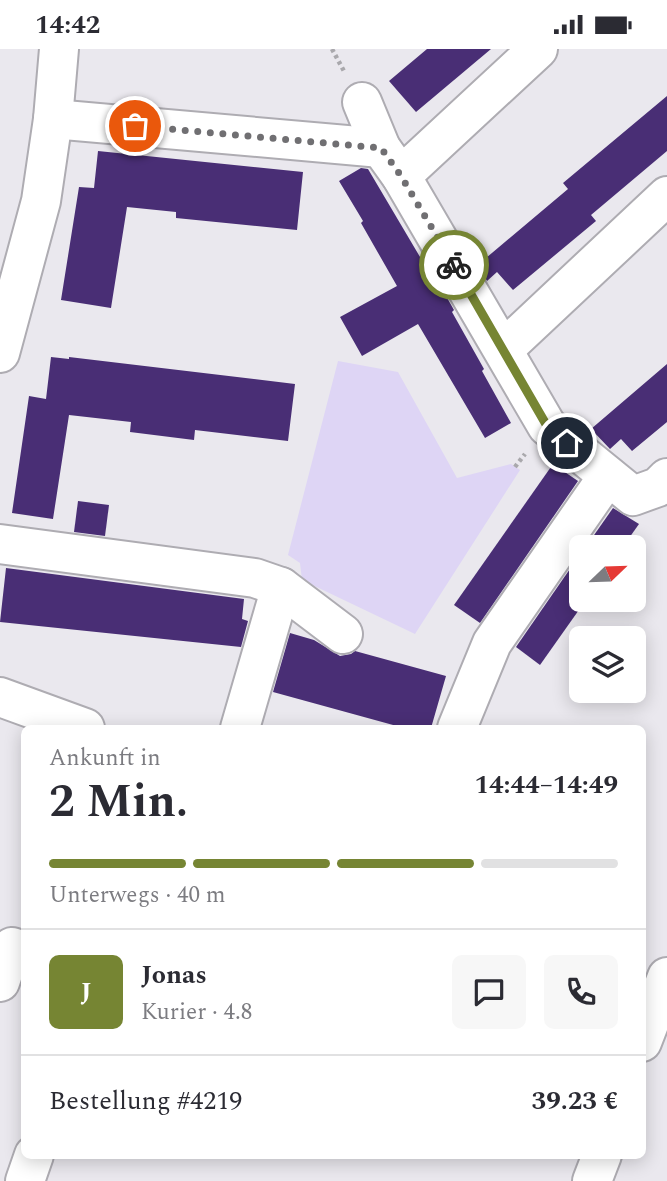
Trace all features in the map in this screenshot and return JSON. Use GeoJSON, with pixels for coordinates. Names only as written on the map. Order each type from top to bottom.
{"type":"FeatureCollection","features":[{"type":"Feature","properties":{"kind":"street"},"geometry":{"type":"LineString","coordinates":[[0,353],[40,201],[59,49]]}},
{"type":"Feature","properties":{"kind":"street"},"geometry":{"type":"LineString","coordinates":[[52,119],[391,162],[538,49]]}},
{"type":"Feature","properties":{"kind":"street"},"geometry":{"type":"LineString","coordinates":[[362,102],[391,162],[504,349],[547,426],[633,496],[658,487],[667,478]]}},
{"type":"Feature","properties":{"kind":"street"},"geometry":{"type":"LineString","coordinates":[[504,349],[667,196]]}},
{"type":"Feature","properties":{"kind":"street"},"geometry":{"type":"LineString","coordinates":[[458,725],[492,643],[608,476]]}},
{"type":"Feature","properties":{"kind":"street"},"geometry":{"type":"LineString","coordinates":[[0,544],[255,578],[281,587],[343,634]]}},
{"type":"Feature","properties":{"kind":"street"},"geometry":{"type":"LineString","coordinates":[[241,725],[281,587]]}},
{"type":"Feature","properties":{"kind":"street"},"geometry":{"type":"LineString","coordinates":[[0,697],[77,725]]}},
{"type":"Feature","properties":{"kind":"street"},"geometry":{"type":"LineString","coordinates":[[0,982],[12,947],[21,950]]}},
{"type":"Feature","properties":{"kind":"street"},"geometry":{"type":"LineString","coordinates":[[650,1029],[667,977]]}},
{"type":"Feature","properties":{"kind":"street"},"geometry":{"type":"LineString","coordinates":[[25,1181],[33,1159]]}},
{"type":"Feature","properties":{"kind":"street"},"geometry":{"type":"LineString","coordinates":[[592,1181],[600,1159]]}},
{"type":"Feature","properties":{"kind":"shaded area"},"geometry":{"type":"Polygon","coordinates":[[[338,361],[398,372],[457,478],[511,464],[520,470],[415,634],[302,580],[300,563],[288,555],[338,361]]]}},
{"type":"Feature","properties":{"kind":"building"},"geometry":{"type":"Polygon","coordinates":[[[427,49],[491,49],[416,112],[389,81],[427,49]]]}},
{"type":"Feature","properties":{"kind":"building"},"geometry":{"type":"Polygon","coordinates":[[[667,96],[667,151],[591,215],[596,221],[513,290],[497,272],[487,281],[472,254],[478,249],[486,258],[568,189],[563,183],[667,96]]]}},
{"type":"Feature","properties":{"kind":"building"},"geometry":{"type":"Polygon","coordinates":[[[98,151],[303,172],[297,230],[176,218],[176,212],[127,207],[111,308],[61,300],[79,187],[94,188],[98,151]]]}},
{"type":"Feature","properties":{"kind":"building"},"geometry":{"type":"Polygon","coordinates":[[[361,168],[368,169],[436,284],[438,282],[511,423],[485,438],[418,324],[362,356],[340,317],[397,286],[339,181],[361,168]]]}},
{"type":"Feature","properties":{"kind":"building"},"geometry":{"type":"Polygon","coordinates":[[[51,357],[295,384],[288,441],[195,430],[194,440],[130,432],[131,422],[69,415],[53,519],[12,513],[29,396],[46,399],[51,357]]]}},
{"type":"Feature","properties":{"kind":"building"},"geometry":{"type":"Polygon","coordinates":[[[667,364],[667,422],[632,451],[621,439],[610,449],[591,429],[667,364]]]}},
{"type":"Feature","properties":{"kind":"building"},"geometry":{"type":"Polygon","coordinates":[[[553,464],[578,481],[480,623],[454,605],[553,464]]]}},
{"type":"Feature","properties":{"kind":"building"},"geometry":{"type":"Polygon","coordinates":[[[78,501],[109,505],[105,536],[74,532],[78,501]]]}},
{"type":"Feature","properties":{"kind":"building"},"geometry":{"type":"Polygon","coordinates":[[[613,508],[639,524],[631,535],[594,535],[613,508]]]}},
{"type":"Feature","properties":{"kind":"building"},"geometry":{"type":"Polygon","coordinates":[[[6,568],[244,599],[242,619],[248,621],[241,647],[0,622],[6,568]]]}},
{"type":"Feature","properties":{"kind":"building"},"geometry":{"type":"Polygon","coordinates":[[[569,570],[569,613],[577,613],[540,665],[516,647],[569,570]]]}},
{"type":"Feature","properties":{"kind":"building"},"geometry":{"type":"Polygon","coordinates":[[[290,633],[314,640],[340,656],[355,651],[446,676],[432,725],[393,725],[273,692],[290,633]]]}},
{"type":"Feature","properties":{"kind":"way so far"},"geometry":{"type":"LineString","coordinates":[[135,126],[381,148],[401,176],[454,265]]}},
{"type":"Feature","properties":{"kind":"route"},"geometry":{"type":"LineString","coordinates":[[454,265],[547,426],[567,443]]}}]}
